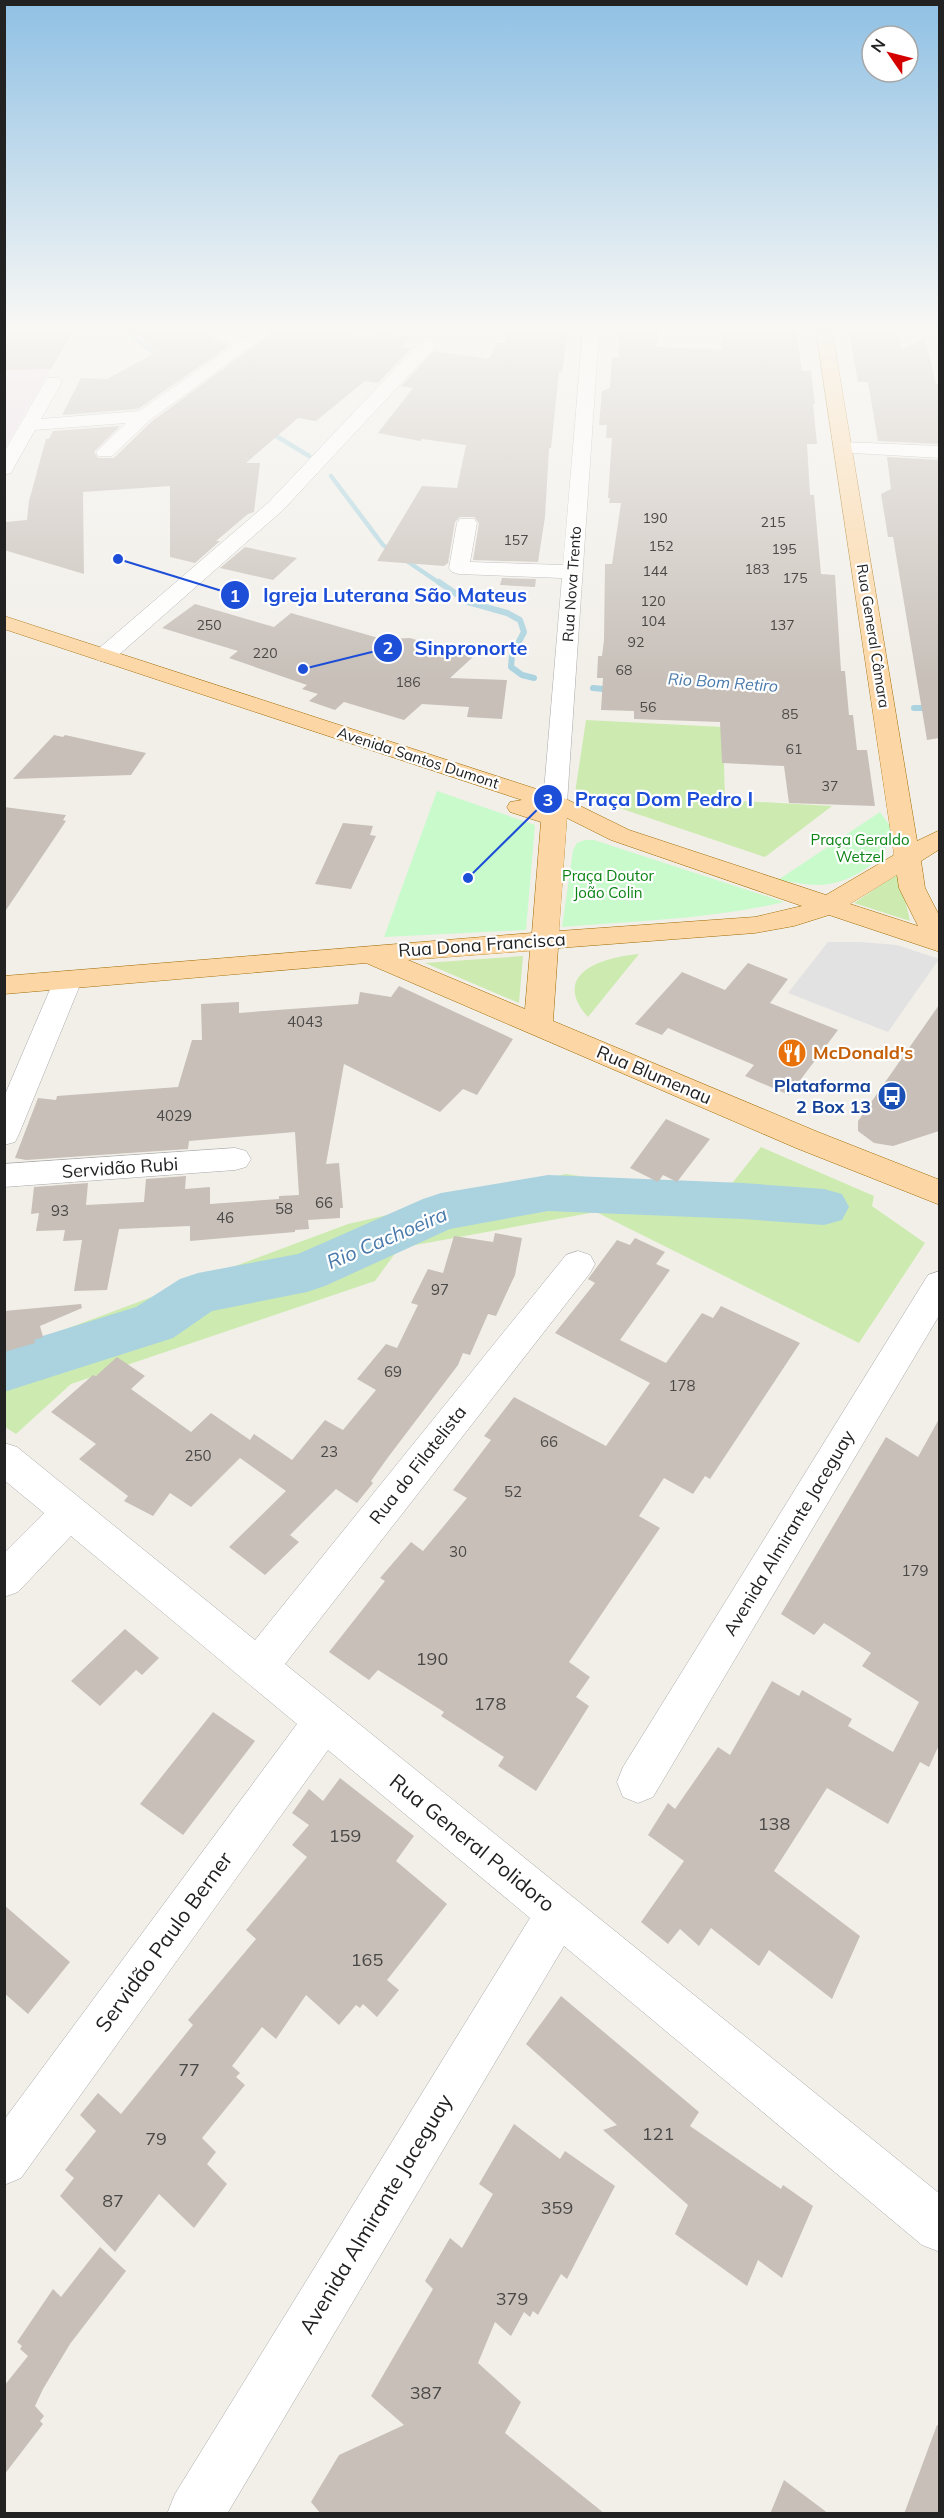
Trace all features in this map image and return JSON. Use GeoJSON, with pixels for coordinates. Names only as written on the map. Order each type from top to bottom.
{"type":"FeatureCollection","features":[{"type":"Feature","properties":{"kind":"main road","name":"Rua General Câmara"},"geometry":{"type":"LineString","coordinates":[[843,448],[912,888],[917,902],[939,935]]}},
{"type":"Feature","properties":{"kind":"main road","name":"Avenida Santos Dumont"},"geometry":{"type":"LineString","coordinates":[[4,622],[105,656],[554,818]]}},
{"type":"Feature","properties":{"kind":"main road","name":"Avenida Santos Dumont"},"geometry":{"type":"LineString","coordinates":[[4,637],[554,818]]}},
{"type":"Feature","properties":{"kind":"main road"},"geometry":{"type":"LineString","coordinates":[[898,795],[926,817],[939,820]]}},
{"type":"Feature","properties":{"kind":"main road"},"geometry":{"type":"LineString","coordinates":[[554,818],[583,830],[620,835],[939,943]]}},
{"type":"Feature","properties":{"kind":"main road","name":"Rua Nova Trento"},"geometry":{"type":"LineString","coordinates":[[538,1025],[554,818]]}},
{"type":"Feature","properties":{"kind":"main road","name":"Rua Dona Francisca"},"geometry":{"type":"LineString","coordinates":[[4,985],[369,954],[755,925],[794,918],[827,906],[939,838]]}},
{"type":"Feature","properties":{"kind":"main road","name":"Rua Blumenau"},"geometry":{"type":"LineString","coordinates":[[369,954],[807,1140],[939,1193]]}},
{"type":"Feature","properties":{"kind":"street"},"geometry":{"type":"LineString","coordinates":[[4,469],[16,448]]}},
{"type":"Feature","properties":{"kind":"street"},"geometry":{"type":"LineString","coordinates":[[105,452],[110,448]]}},
{"type":"Feature","properties":{"kind":"street"},"geometry":{"type":"LineString","coordinates":[[105,656],[276,506],[331,448]]}},
{"type":"Feature","properties":{"kind":"street","name":"Rua Nova Trento"},"geometry":{"type":"LineString","coordinates":[[554,818],[582,448]]}},
{"type":"Feature","properties":{"kind":"street"},"geometry":{"type":"LineString","coordinates":[[843,448],[939,452]]}},
{"type":"Feature","properties":{"kind":"street"},"geometry":{"type":"LineString","coordinates":[[467,523],[459,568],[573,572]]}},
{"type":"Feature","properties":{"kind":"street"},"geometry":{"type":"LineString","coordinates":[[4,1134],[68,980]]}},
{"type":"Feature","properties":{"kind":"street","name":"Servidão Rubi"},"geometry":{"type":"LineString","coordinates":[[4,1176],[235,1159]]}},
{"type":"Feature","properties":{"kind":"street","name":"Rua do Filatelista"},"geometry":{"type":"LineString","coordinates":[[258,1667],[578,1264]]}},
{"type":"Feature","properties":{"kind":"street","name":"Avenida Almirante Jaceguay"},"geometry":{"type":"LineString","coordinates":[[638,1782],[939,1284]]}},
{"type":"Feature","properties":{"kind":"street","name":"Rua General Polidoro"},"geometry":{"type":"LineString","coordinates":[[4,1458],[939,2228]]}},
{"type":"Feature","properties":{"kind":"street"},"geometry":{"type":"LineString","coordinates":[[4,1580],[69,1512]]}},
{"type":"Feature","properties":{"kind":"street","name":"Servidão Paulo Berner"},"geometry":{"type":"LineString","coordinates":[[4,2161],[324,1722]]}},
{"type":"Feature","properties":{"kind":"street","name":"Avenida Almirante Jaceguay"},"geometry":{"type":"LineString","coordinates":[[195,2514],[558,1914]]}},
{"type":"Feature","properties":{"kind":"green space"},"geometry":{"type":"Polygon","coordinates":[[[586,720],[723,727],[725,800],[832,806],[765,857],[575,793],[586,720]]]}},
{"type":"Feature","properties":{"kind":"green space"},"geometry":{"type":"Polygon","coordinates":[[[437,791],[535,825],[526,930],[384,937],[437,791]]]}},
{"type":"Feature","properties":{"kind":"green space","name":"Praça Geraldo Wetzel"},"geometry":{"type":"Polygon","coordinates":[[[880,812],[893,830],[885,850],[870,866],[850,878],[823,885],[778,880],[880,812]]]}},
{"type":"Feature","properties":{"kind":"green space","name":"Praça Doutor João Colin"},"geometry":{"type":"Polygon","coordinates":[[[594,840],[784,902],[701,916],[562,927],[573,850],[577,843],[594,840]]]}},
{"type":"Feature","properties":{"kind":"green space"},"geometry":{"type":"Polygon","coordinates":[[[899,873],[910,921],[854,903],[899,873]]]}},
{"type":"Feature","properties":{"kind":"green space"},"geometry":{"type":"Polygon","coordinates":[[[639,954],[588,1017],[578,1002],[575,989],[578,979],[586,970],[597,964],[639,954]]]}},
{"type":"Feature","properties":{"kind":"green space"},"geometry":{"type":"Polygon","coordinates":[[[523,956],[519,1003],[425,963],[523,956]]]}},
{"type":"Feature","properties":{"kind":"green space"},"geometry":{"type":"Polygon","coordinates":[[[761,1147],[874,1196],[872,1206],[925,1243],[859,1343],[596,1212],[399,1248],[375,1281],[71,1384],[16,1434],[5,1427],[4,1352],[348,1224],[566,1174],[671,1190],[725,1192],[761,1147]]]}},
{"type":"Feature","properties":{"kind":"shaded area"},"geometry":{"type":"Polygon","coordinates":[[[828,942],[897,945],[939,959],[888,1032],[788,993],[828,942]]]}},
{"type":"Feature","properties":{"kind":"building"},"geometry":{"type":"Polygon","coordinates":[[[44,448],[98,448],[94,452],[98,458],[114,458],[125,448],[264,448],[246,463],[260,463],[254,512],[248,514],[216,541],[220,541],[195,563],[170,557],[170,486],[83,492],[84,574],[4,550],[6,522],[27,520],[29,501],[44,448]]]}},
{"type":"Feature","properties":{"kind":"building"},"geometry":{"type":"Polygon","coordinates":[[[465,448],[551,448],[549,448],[545,517],[538,562],[473,560],[479,523],[474,517],[460,517],[455,522],[448,563],[444,566],[377,561],[422,486],[457,488],[465,448]]]}},
{"type":"Feature","properties":{"kind":"building"},"geometry":{"type":"Polygon","coordinates":[[[611,448],[807,448],[810,495],[814,495],[821,574],[835,575],[841,671],[845,671],[849,715],[853,715],[857,750],[867,750],[875,806],[789,803],[784,766],[722,763],[720,722],[634,719],[634,711],[601,710],[603,678],[597,678],[598,656],[602,656],[604,640],[605,564],[612,564],[621,503],[609,503],[610,498],[608,498],[611,448]]]}},
{"type":"Feature","properties":{"kind":"building"},"geometry":{"type":"Polygon","coordinates":[[[887,457],[939,460],[939,738],[927,740],[893,537],[888,537],[881,494],[891,489],[887,457]]]}},
{"type":"Feature","properties":{"kind":"building"},"geometry":{"type":"Polygon","coordinates":[[[245,547],[297,558],[273,580],[220,568],[245,547]]]}},
{"type":"Feature","properties":{"kind":"building"},"geometry":{"type":"Polygon","coordinates":[[[502,578],[536,579],[535,587],[500,585],[502,578]]]}},
{"type":"Feature","properties":{"kind":"building"},"geometry":{"type":"Polygon","coordinates":[[[195,604],[274,627],[291,613],[382,639],[410,638],[473,657],[450,678],[507,680],[502,719],[467,717],[469,707],[422,704],[404,720],[344,702],[335,710],[309,701],[318,694],[302,689],[307,685],[229,658],[238,651],[162,628],[195,604]]]}},
{"type":"Feature","properties":{"kind":"building"},"geometry":{"type":"Polygon","coordinates":[[[54,735],[63,737],[65,735],[146,753],[131,775],[13,779],[54,735]]]}},
{"type":"Feature","properties":{"kind":"building"},"geometry":{"type":"Polygon","coordinates":[[[4,807],[66,815],[63,820],[66,821],[4,913],[4,807]]]}},
{"type":"Feature","properties":{"kind":"building"},"geometry":{"type":"Polygon","coordinates":[[[343,823],[373,826],[370,835],[376,836],[351,889],[315,884],[343,823]]]}},
{"type":"Feature","properties":{"kind":"building"},"geometry":{"type":"Polygon","coordinates":[[[748,963],[788,979],[770,1003],[838,1030],[789,1095],[745,1076],[754,1065],[668,1028],[662,1035],[635,1024],[682,972],[725,990],[748,963]]]}},
{"type":"Feature","properties":{"kind":"building"},"geometry":{"type":"Polygon","coordinates":[[[399,986],[513,1039],[477,1095],[463,1089],[440,1112],[344,1064],[326,1164],[339,1163],[343,1208],[340,1208],[340,1218],[308,1220],[309,1229],[295,1230],[295,1232],[190,1241],[190,1226],[119,1229],[107,1290],[74,1291],[82,1240],[63,1241],[65,1230],[36,1231],[39,1213],[31,1214],[34,1187],[88,1183],[86,1205],[144,1202],[146,1179],[186,1176],[185,1189],[210,1187],[210,1204],[279,1199],[279,1196],[299,1195],[295,1132],[189,1141],[188,1149],[26,1160],[15,1158],[38,1098],[56,1100],[57,1096],[178,1087],[192,1040],[202,1040],[201,1004],[239,1002],[239,1013],[358,1004],[360,992],[391,997],[399,986]]]}},
{"type":"Feature","properties":{"kind":"building"},"geometry":{"type":"Polygon","coordinates":[[[939,1005],[939,1131],[893,1146],[874,1143],[858,1131],[858,1121],[939,1005]]]}},
{"type":"Feature","properties":{"kind":"building"},"geometry":{"type":"Polygon","coordinates":[[[666,1119],[710,1139],[677,1182],[663,1175],[658,1182],[630,1168],[666,1119]]]}},
{"type":"Feature","properties":{"kind":"building"},"geometry":{"type":"Polygon","coordinates":[[[495,1233],[522,1238],[515,1275],[496,1316],[488,1314],[470,1355],[463,1353],[458,1365],[389,1456],[371,1481],[373,1483],[357,1503],[336,1489],[290,1535],[299,1542],[265,1575],[229,1547],[286,1491],[240,1458],[191,1507],[170,1493],[153,1516],[124,1501],[128,1496],[79,1459],[96,1444],[51,1412],[117,1357],[145,1376],[131,1389],[191,1432],[211,1413],[250,1440],[254,1434],[292,1460],[325,1420],[343,1430],[376,1390],[357,1379],[386,1344],[397,1348],[418,1305],[411,1303],[428,1269],[443,1273],[454,1236],[493,1242],[495,1233]]]}},
{"type":"Feature","properties":{"kind":"building"},"geometry":{"type":"Polygon","coordinates":[[[635,1238],[665,1252],[656,1264],[670,1270],[620,1340],[666,1363],[702,1313],[713,1318],[721,1306],[800,1343],[710,1479],[705,1476],[693,1494],[664,1478],[639,1516],[660,1528],[569,1662],[590,1677],[576,1697],[589,1706],[536,1791],[498,1766],[504,1757],[441,1716],[444,1712],[378,1670],[369,1680],[329,1652],[385,1581],[380,1578],[411,1542],[423,1551],[467,1498],[453,1490],[491,1440],[484,1436],[514,1397],[606,1446],[650,1383],[555,1333],[595,1283],[588,1279],[617,1240],[630,1245],[635,1238]]]}},
{"type":"Feature","properties":{"kind":"building"},"geometry":{"type":"Polygon","coordinates":[[[81,1304],[82,1308],[40,1326],[43,1337],[34,1340],[35,1343],[4,1352],[4,1311],[81,1304]]]}},
{"type":"Feature","properties":{"kind":"building"},"geometry":{"type":"Polygon","coordinates":[[[939,1419],[939,1745],[929,1767],[920,1762],[888,1824],[827,1788],[774,1871],[860,1936],[832,1999],[769,1950],[759,1966],[711,1928],[699,1946],[680,1929],[668,1944],[641,1922],[684,1861],[648,1835],[668,1803],[675,1809],[718,1747],[730,1755],[772,1681],[799,1696],[802,1690],[852,1719],[848,1726],[893,1752],[919,1702],[862,1666],[871,1653],[824,1623],[814,1635],[781,1614],[886,1437],[918,1457],[939,1419]]]}},
{"type":"Feature","properties":{"kind":"building"},"geometry":{"type":"Polygon","coordinates":[[[125,1629],[159,1658],[142,1675],[136,1670],[100,1706],[71,1681],[125,1629]]]}},
{"type":"Feature","properties":{"kind":"building"},"geometry":{"type":"Polygon","coordinates":[[[213,1712],[255,1741],[183,1835],[140,1804],[213,1712]]]}},
{"type":"Feature","properties":{"kind":"building"},"geometry":{"type":"Polygon","coordinates":[[[340,1778],[414,1836],[396,1861],[447,1904],[387,1980],[399,1990],[377,2017],[363,2004],[360,2008],[356,2005],[339,2025],[306,1995],[276,2039],[262,2027],[232,2066],[240,2073],[236,2077],[245,2085],[202,2138],[216,2152],[207,2164],[227,2184],[194,2228],[159,2194],[115,2252],[60,2196],[74,2178],[65,2170],[96,2131],[80,2115],[98,2093],[121,2114],[193,2025],[188,2020],[256,1939],[246,1930],[307,1857],[292,1845],[309,1825],[292,1813],[309,1789],[323,1801],[340,1778]]]}},
{"type":"Feature","properties":{"kind":"building"},"geometry":{"type":"Polygon","coordinates":[[[4,1905],[70,1962],[28,2014],[4,1993],[4,1905]]]}},
{"type":"Feature","properties":{"kind":"building"},"geometry":{"type":"Polygon","coordinates":[[[561,1996],[699,2112],[690,2126],[781,2189],[783,2185],[813,2206],[782,2278],[758,2260],[747,2286],[675,2234],[688,2205],[603,2130],[617,2125],[526,2044],[561,1996]]]}},
{"type":"Feature","properties":{"kind":"building"},"geometry":{"type":"Polygon","coordinates":[[[514,2124],[560,2159],[565,2151],[615,2186],[567,2279],[561,2274],[538,2315],[533,2311],[530,2317],[524,2312],[511,2336],[495,2322],[478,2363],[521,2402],[505,2433],[605,2514],[321,2514],[311,2502],[339,2455],[404,2425],[371,2396],[433,2289],[425,2281],[450,2238],[462,2248],[493,2194],[479,2184],[514,2124]]]}},
{"type":"Feature","properties":{"kind":"building"},"geometry":{"type":"Polygon","coordinates":[[[100,2247],[126,2271],[70,2344],[43,2389],[35,2406],[44,2416],[40,2421],[43,2424],[4,2475],[4,2386],[28,2356],[20,2349],[22,2346],[17,2342],[53,2289],[61,2297],[100,2247]]]}},
{"type":"Feature","properties":{"kind":"building"},"geometry":{"type":"Polygon","coordinates":[[[937,2425],[939,2426],[939,2514],[904,2514],[937,2425]]]}},
{"type":"Feature","properties":{"kind":"building"},"geometry":{"type":"Polygon","coordinates":[[[784,2480],[829,2514],[770,2514],[784,2480]]]}},
{"type":"Feature","properties":{"kind":"waterway","name":"Rio Bom Retiro"},"geometry":{"type":"LineString","coordinates":[[295,448],[309,456]]}},
{"type":"Feature","properties":{"kind":"waterway","name":"Rio Bom Retiro"},"geometry":{"type":"LineString","coordinates":[[331,476],[383,545],[441,584]]}},
{"type":"Feature","properties":{"kind":"waterway","name":"Rio Bom Retiro"},"geometry":{"type":"LineString","coordinates":[[439,582],[468,602],[507,613],[520,620],[524,632],[512,655],[511,667],[522,675],[534,678]]}},
{"type":"Feature","properties":{"kind":"waterway","name":"Rio Bom Retiro"},"geometry":{"type":"LineString","coordinates":[[593,688],[614,690]]}},
{"type":"Feature","properties":{"kind":"waterway","name":"Rio Bom Retiro"},"geometry":{"type":"LineString","coordinates":[[914,708],[940,708]]}},
{"type":"Feature","properties":{"kind":"waterway","name":"Rio Cachoeira"},"geometry":{"type":"LineString","coordinates":[[4,1370],[154,1323],[198,1293],[307,1272],[441,1212],[548,1193],[743,1201],[824,1207]]}},
{"type":"Feature","properties":{"kind":"place","name":"Igreja Luterana São Mateus"},"geometry":{"type":"Point","coordinates":[118,559]}},
{"type":"Feature","properties":{"kind":"place","name":"Sinpronorte"},"geometry":{"type":"Point","coordinates":[303,669]}},
{"type":"Feature","properties":{"kind":"place","name":"Praça Dom Pedro I"},"geometry":{"type":"Point","coordinates":[468,878]}},
{"type":"Feature","properties":{"kind":"place","name":"McDonald's"},"geometry":{"type":"Point","coordinates":[792,1053]}},
{"type":"Feature","properties":{"kind":"place","name":"Plataforma 2 Box 13"},"geometry":{"type":"Point","coordinates":[892,1096]}}]}
